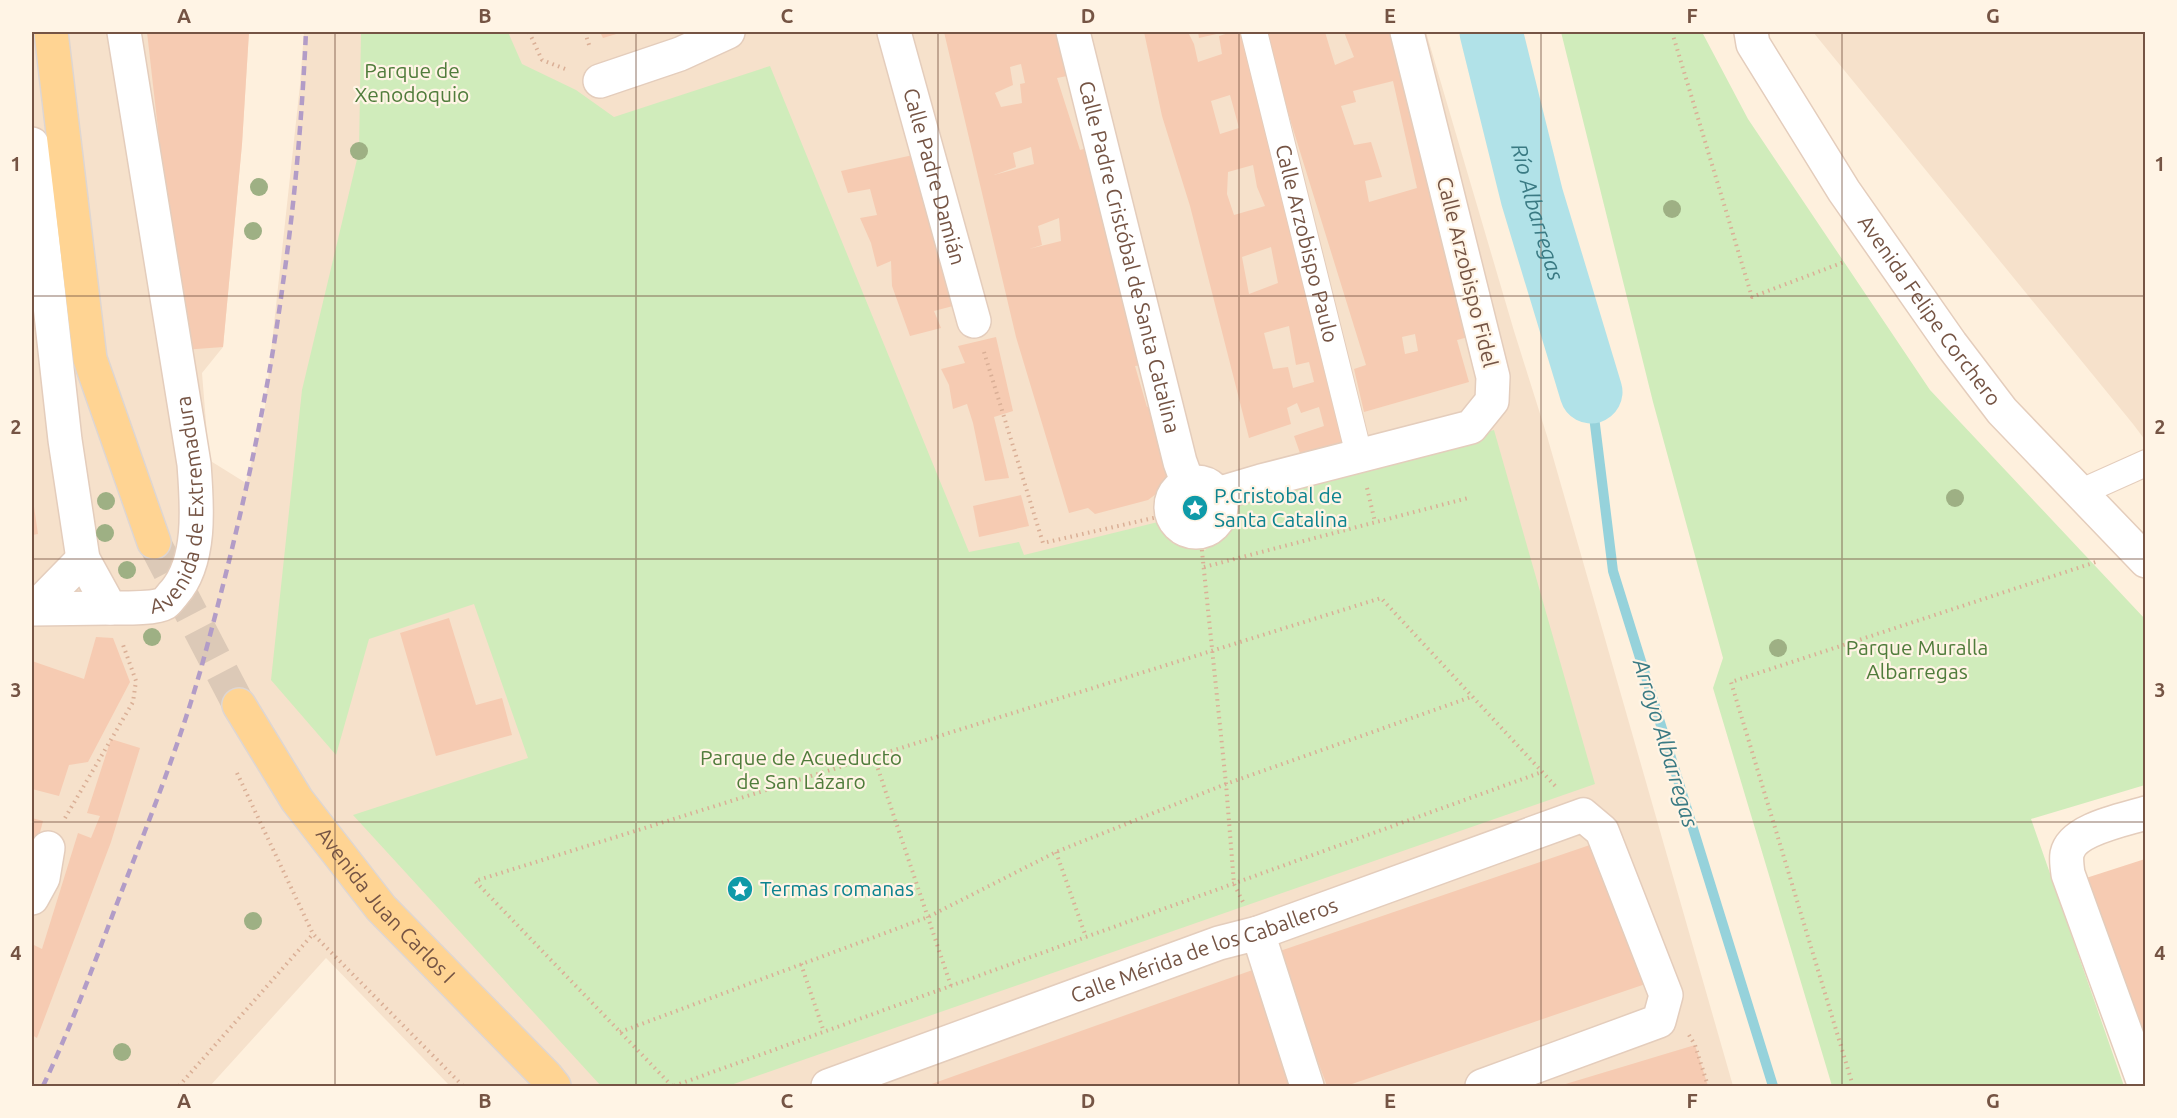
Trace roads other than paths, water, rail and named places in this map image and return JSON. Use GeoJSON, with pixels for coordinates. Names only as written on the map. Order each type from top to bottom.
{"type":"FeatureCollection","features":[{"type":"Feature","properties":{"kind":"main road","name":"Avenida de Extremadura"},"geometry":{"type":"LineString","coordinates":[[51,32],[90,359],[154,542]]}},
{"type":"Feature","properties":{"kind":"main road","name":"Avenida Juan Carlos I"},"geometry":{"type":"LineString","coordinates":[[239,705],[297,800],[381,908],[554,1086]]}},
{"type":"Feature","properties":{"kind":"street","name":"Avenida de Extremadura"},"geometry":{"type":"LineString","coordinates":[[32,144],[65,440],[83,559],[110,608],[136,608],[164,603],[184,581],[197,515],[194,464],[123,32]]}},
{"type":"Feature","properties":{"kind":"street"},"geometry":{"type":"LineString","coordinates":[[600,81],[680,54],[728,32]]}},
{"type":"Feature","properties":{"kind":"street","name":"Calle Padre Damián"},"geometry":{"type":"LineString","coordinates":[[894,32],[974,321]]}},
{"type":"Feature","properties":{"kind":"street","name":"Calle Padre Cristóbal de Santa Catalina"},"geometry":{"type":"LineString","coordinates":[[1073,32],[1180,462],[1202,489]]}},
{"type":"Feature","properties":{"kind":"street","name":"Calle Arzobispo Paulo"},"geometry":{"type":"LineString","coordinates":[[1254,32],[1359,455]]}},
{"type":"Feature","properties":{"kind":"street","name":"Calle Arzobispo Fidel"},"geometry":{"type":"LineString","coordinates":[[1202,489],[1359,455],[1471,427],[1492,401],[1493,377],[1407,32]]}},
{"type":"Feature","properties":{"kind":"street","name":"Avenida Felipe Corchero"},"geometry":{"type":"LineString","coordinates":[[1747,36],[1844,191],[1951,344],[2002,411],[2140,555]]}},
{"type":"Feature","properties":{"kind":"street"},"geometry":{"type":"LineString","coordinates":[[2079,493],[2145,463]]}},
{"type":"Feature","properties":{"kind":"street"},"geometry":{"type":"LineString","coordinates":[[1181,487],[1202,489],[1221,505],[1218,518],[1213,526],[1200,532],[1189,532],[1176,523],[1171,514],[1174,494],[1181,487]]}},
{"type":"Feature","properties":{"kind":"street"},"geometry":{"type":"LineString","coordinates":[[33,608],[83,559]]}},
{"type":"Feature","properties":{"kind":"street"},"geometry":{"type":"LineString","coordinates":[[33,608],[110,608]]}},
{"type":"Feature","properties":{"kind":"street"},"geometry":{"type":"LineString","coordinates":[[2145,813],[2087,831],[2072,842],[2067,853],[2068,873],[2145,1086]]}},
{"type":"Feature","properties":{"kind":"street","name":"Calle Mérida de los Caballeros"},"geometry":{"type":"LineString","coordinates":[[828,1086],[1219,943],[1258,933],[1583,815],[1602,831],[1666,995],[1659,1021],[1489,1085]]}},
{"type":"Feature","properties":{"kind":"street"},"geometry":{"type":"LineString","coordinates":[[32,898],[43,878],[48,848]]}},
{"type":"Feature","properties":{"kind":"street"},"geometry":{"type":"LineString","coordinates":[[1258,933],[1307,1086]]}},
{"type":"Feature","properties":{"kind":"waterway","name":"Río Albarregas"},"geometry":{"type":"LineString","coordinates":[[1491,32],[1532,197],[1591,392]]}},
{"type":"Feature","properties":{"kind":"waterway","name":"Arroyo Albarregas"},"geometry":{"type":"LineString","coordinates":[[1591,392],[1613,571],[1773,1086]]}},
{"type":"Feature","properties":{"kind":"tunnel"},"geometry":{"type":"LineString","coordinates":[[154,542],[239,705]]}},
{"type":"Feature","properties":{"kind":"railway"},"geometry":{"type":"LineString","coordinates":[[43,1086],[84,990],[154,808],[202,665],[227,571],[259,428],[276,331],[294,189],[306,32]]}},
{"type":"Feature","properties":{"kind":"place","name":"P.Cristobal de Santa Catalina"},"geometry":{"type":"Point","coordinates":[1195,508]}},
{"type":"Feature","properties":{"kind":"place","name":"Termas romanas"},"geometry":{"type":"Point","coordinates":[740,889]}},
{"type":"Feature","properties":{"kind":"park label","name":"Parque de Xenodoquio"},"geometry":{"type":"Point","coordinates":[412,83]}},
{"type":"Feature","properties":{"kind":"park label","name":"Parque Muralla Albarregas"},"geometry":{"type":"Point","coordinates":[1917,660]}},
{"type":"Feature","properties":{"kind":"park label","name":"Parque de Acueducto de San Lázaro"},"geometry":{"type":"Point","coordinates":[801,770]}}]}
